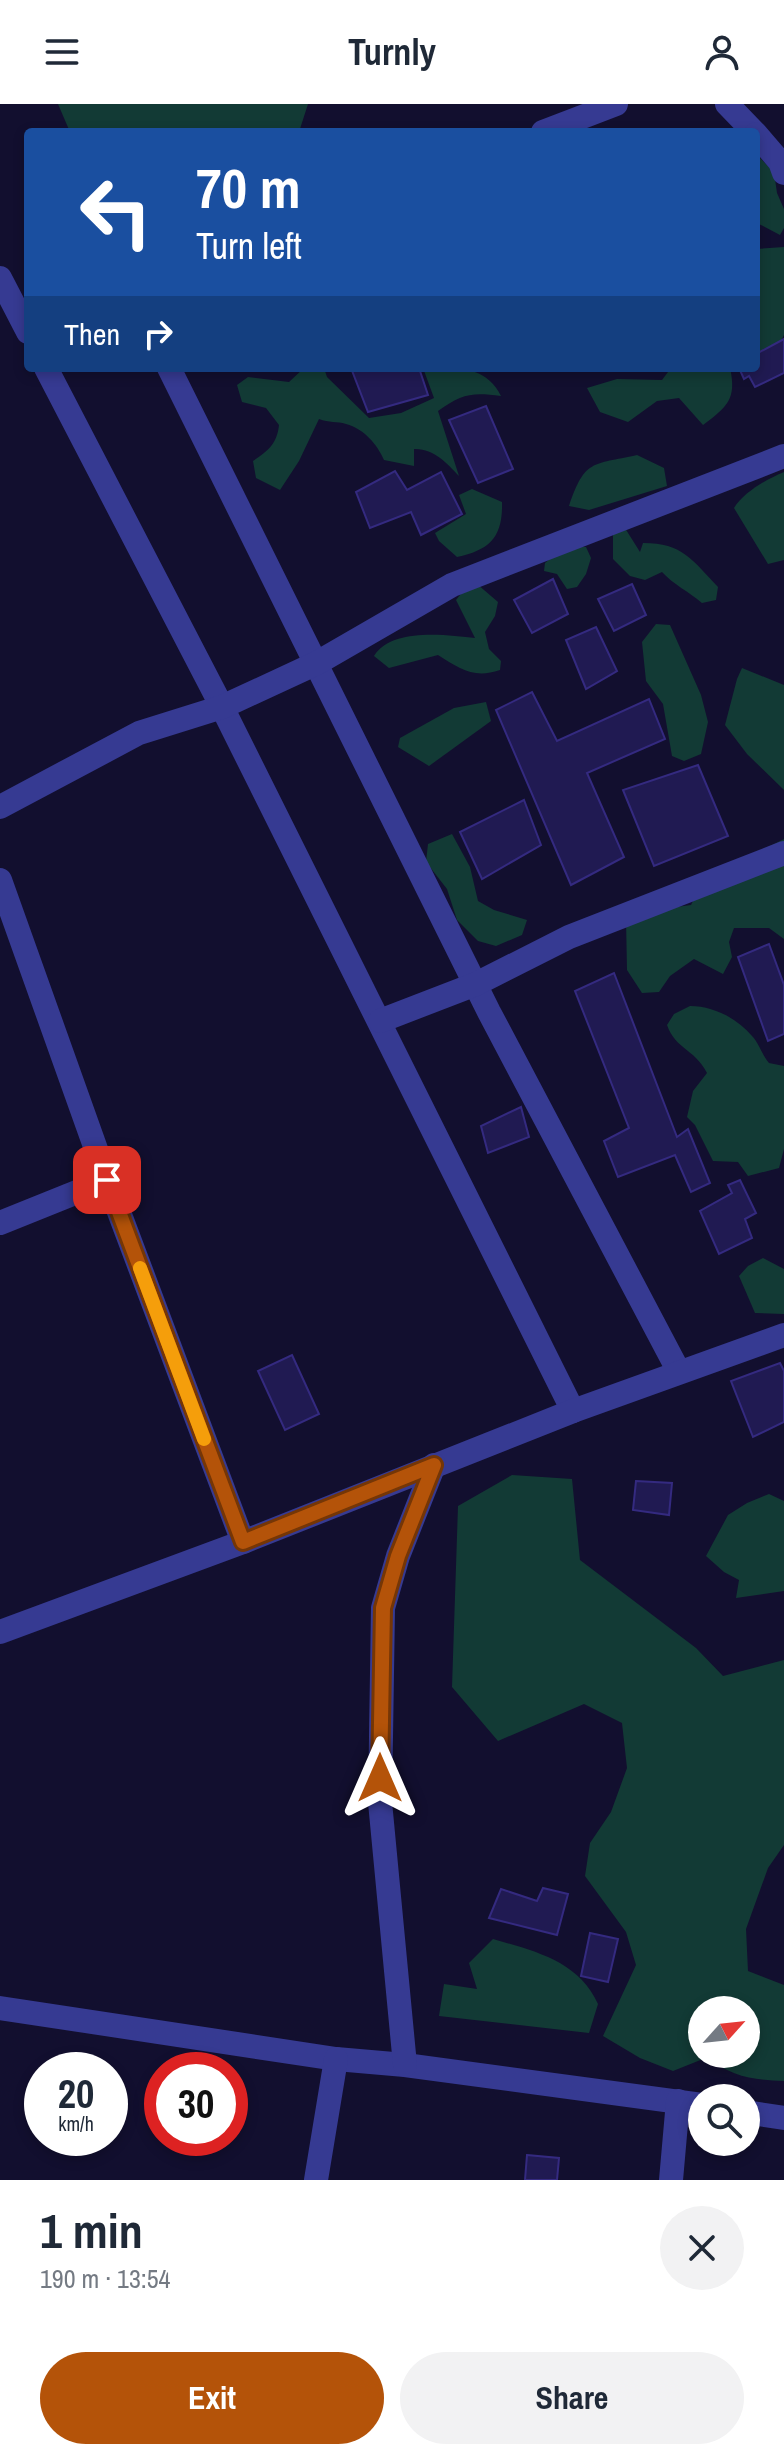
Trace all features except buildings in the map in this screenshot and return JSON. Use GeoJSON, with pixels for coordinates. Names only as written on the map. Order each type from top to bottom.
{"type":"FeatureCollection","features":[{"type":"Feature","properties":{"kind":"street"},"geometry":{"type":"LineString","coordinates":[[553,128],[616,104]]}},
{"type":"Feature","properties":{"kind":"street"},"geometry":{"type":"LineString","coordinates":[[727,104],[750,128]]}},
{"type":"Feature","properties":{"kind":"street"},"geometry":{"type":"LineString","coordinates":[[760,139],[780,162],[784,173]]}},
{"type":"Feature","properties":{"kind":"street"},"geometry":{"type":"LineString","coordinates":[[0,278],[24,324]]}},
{"type":"Feature","properties":{"kind":"street"},"geometry":{"type":"LineString","coordinates":[[48,372],[222,707],[573,1411]]}},
{"type":"Feature","properties":{"kind":"street"},"geometry":{"type":"LineString","coordinates":[[171,372],[476,984],[679,1372]]}},
{"type":"Feature","properties":{"kind":"street"},"geometry":{"type":"LineString","coordinates":[[0,807],[139,733],[222,707],[317,663],[452,585],[784,456]]}},
{"type":"Feature","properties":{"kind":"street"},"geometry":{"type":"LineString","coordinates":[[380,1021],[476,984],[569,937],[784,853]]}},
{"type":"Feature","properties":{"kind":"street"},"geometry":{"type":"LineString","coordinates":[[0,880],[107,1180],[243,1542]]}},
{"type":"Feature","properties":{"kind":"street"},"geometry":{"type":"LineString","coordinates":[[0,1223],[107,1180]]}},
{"type":"Feature","properties":{"kind":"street"},"geometry":{"type":"LineString","coordinates":[[0,1632],[243,1542],[573,1411],[784,1335]]}},
{"type":"Feature","properties":{"kind":"street"},"geometry":{"type":"LineString","coordinates":[[405,2065],[380,1802],[383,1608],[398,1556],[434,1465]]}},
{"type":"Feature","properties":{"kind":"street"},"geometry":{"type":"LineString","coordinates":[[0,2008],[336,2059],[405,2065],[688,2103]]}},
{"type":"Feature","properties":{"kind":"street"},"geometry":{"type":"LineString","coordinates":[[316,2180],[336,2059]]}},
{"type":"Feature","properties":{"kind":"street"},"geometry":{"type":"LineString","coordinates":[[671,2180],[688,2111]]}},
{"type":"Feature","properties":{"kind":"street"},"geometry":{"type":"LineString","coordinates":[[760,2114],[784,2118]]}},
{"type":"Feature","properties":{"kind":"green space"},"geometry":{"type":"Polygon","coordinates":[[[58,104],[308,104],[300,128],[68,128],[58,104]]]}},
{"type":"Feature","properties":{"kind":"green space"},"geometry":{"type":"Polygon","coordinates":[[[760,158],[774,172],[777,193],[784,209],[784,228],[780,235],[760,225],[760,158]]]}},
{"type":"Feature","properties":{"kind":"green space"},"geometry":{"type":"Polygon","coordinates":[[[784,247],[784,335],[766,361],[760,354],[760,249],[784,247]]]}},
{"type":"Feature","properties":{"kind":"green space"},"geometry":{"type":"Polygon","coordinates":[[[300,372],[325,372],[369,418],[401,413],[434,398],[424,372],[474,372],[486,378],[501,396],[467,396],[438,411],[459,476],[439,457],[421,449],[414,449],[414,466],[384,460],[374,443],[359,429],[319,419],[299,461],[280,490],[256,478],[253,461],[271,446],[279,425],[266,408],[242,402],[237,385],[248,377],[289,382],[300,372]]]}},
{"type":"Feature","properties":{"kind":"green space"},"geometry":{"type":"Polygon","coordinates":[[[668,372],[731,372],[731,395],[724,407],[703,425],[679,398],[657,401],[628,422],[600,412],[587,388],[617,379],[662,380],[668,372]]]}},
{"type":"Feature","properties":{"kind":"green space"},"geometry":{"type":"Polygon","coordinates":[[[637,455],[664,468],[667,486],[589,510],[569,506],[580,480],[592,467],[637,455]]]}},
{"type":"Feature","properties":{"kind":"green space"},"geometry":{"type":"Polygon","coordinates":[[[784,472],[784,560],[768,564],[734,508],[756,487],[784,472]]]}},
{"type":"Feature","properties":{"kind":"green space"},"geometry":{"type":"Polygon","coordinates":[[[472,489],[502,502],[500,524],[486,546],[457,557],[439,541],[435,533],[466,514],[459,495],[472,489]]]}},
{"type":"Feature","properties":{"kind":"green space"},"geometry":{"type":"Polygon","coordinates":[[[623,525],[640,552],[643,543],[668,546],[686,555],[718,587],[716,600],[702,603],[662,572],[645,580],[630,576],[613,559],[613,533],[623,525]]]}},
{"type":"Feature","properties":{"kind":"green space"},"geometry":{"type":"Polygon","coordinates":[[[586,547],[591,558],[586,574],[577,587],[567,589],[557,574],[544,571],[545,563],[556,554],[586,547]]]}},
{"type":"Feature","properties":{"kind":"green space"},"geometry":{"type":"Polygon","coordinates":[[[477,584],[498,602],[495,616],[485,632],[489,649],[501,661],[500,670],[475,673],[438,655],[389,668],[374,656],[382,647],[406,637],[435,635],[475,638],[456,600],[464,590],[477,584]]]}},
{"type":"Feature","properties":{"kind":"green space"},"geometry":{"type":"Polygon","coordinates":[[[656,624],[670,625],[701,695],[708,722],[701,754],[684,761],[672,756],[663,704],[646,681],[642,642],[656,624]]]}},
{"type":"Feature","properties":{"kind":"green space"},"geometry":{"type":"Polygon","coordinates":[[[742,668],[784,685],[784,790],[747,754],[725,725],[742,668]]]}},
{"type":"Feature","properties":{"kind":"green space"},"geometry":{"type":"Polygon","coordinates":[[[486,702],[491,721],[429,766],[398,747],[400,738],[454,708],[486,702]]]}},
{"type":"Feature","properties":{"kind":"green space"},"geometry":{"type":"Polygon","coordinates":[[[452,834],[470,867],[478,901],[494,910],[527,920],[522,935],[496,946],[478,941],[457,920],[447,889],[426,862],[428,844],[452,834]]]}},
{"type":"Feature","properties":{"kind":"green space"},"geometry":{"type":"Polygon","coordinates":[[[784,839],[784,939],[769,928],[734,928],[729,942],[732,957],[723,974],[694,959],[670,976],[659,992],[642,993],[627,970],[626,919],[647,911],[691,905],[699,889],[784,839]]]}},
{"type":"Feature","properties":{"kind":"green space"},"geometry":{"type":"Polygon","coordinates":[[[690,1006],[707,1008],[732,1019],[754,1039],[769,1063],[784,1066],[784,1149],[779,1168],[748,1176],[738,1162],[713,1161],[695,1125],[687,1117],[693,1091],[707,1073],[697,1058],[675,1040],[667,1025],[674,1014],[690,1006]]]}},
{"type":"Feature","properties":{"kind":"green space"},"geometry":{"type":"Polygon","coordinates":[[[763,1258],[784,1269],[784,1314],[755,1313],[739,1276],[748,1266],[763,1258]]]}},
{"type":"Feature","properties":{"kind":"green space"},"geometry":{"type":"Polygon","coordinates":[[[512,1475],[572,1479],[580,1560],[696,1648],[723,1676],[784,1660],[784,1845],[768,1868],[746,1929],[748,1971],[784,1985],[784,2081],[743,2076],[723,2068],[760,2068],[760,1996],[688,1996],[688,2065],[673,2071],[640,2058],[603,2036],[636,1965],[626,1932],[585,1876],[590,1843],[611,1812],[627,1768],[622,1723],[584,1704],[498,1741],[452,1687],[458,1506],[512,1475]]]}},
{"type":"Feature","properties":{"kind":"green space"},"geometry":{"type":"Polygon","coordinates":[[[769,1494],[784,1501],[784,1591],[736,1598],[739,1580],[706,1556],[728,1515],[769,1494]]]}},
{"type":"Feature","properties":{"kind":"green space"},"geometry":{"type":"Polygon","coordinates":[[[493,1939],[554,1960],[579,1977],[598,2004],[589,2033],[439,2016],[444,1984],[477,1989],[469,1963],[493,1939]]]}},
{"type":"Feature","properties":{"kind":"slow traffic"},"geometry":{"type":"LineString","coordinates":[[140,1268],[204,1439]]}},
{"type":"Feature","properties":{"kind":"route"},"geometry":{"type":"LineString","coordinates":[[107,1180],[243,1542],[434,1465],[398,1556],[383,1608],[380,1778]]}}]}
